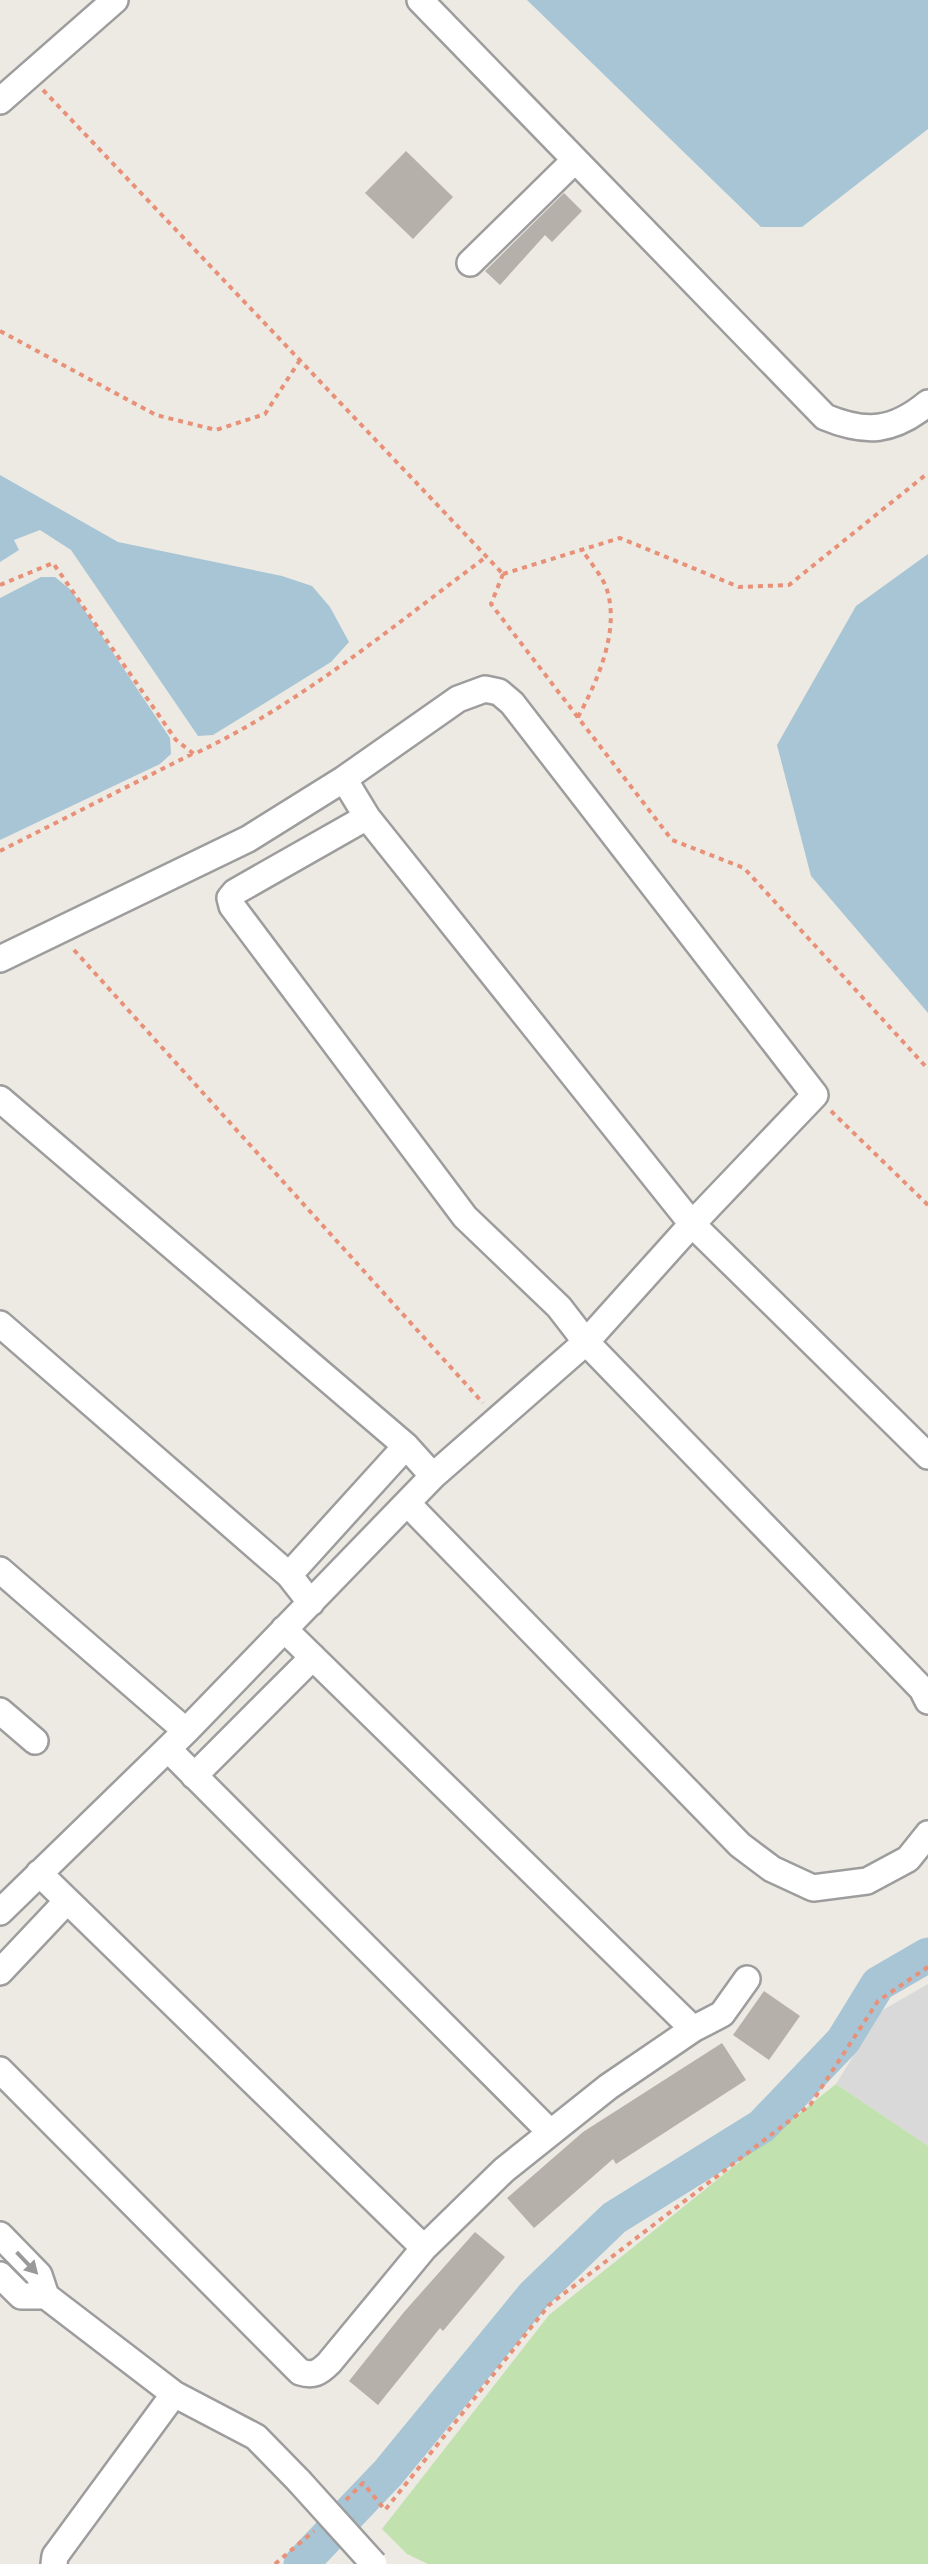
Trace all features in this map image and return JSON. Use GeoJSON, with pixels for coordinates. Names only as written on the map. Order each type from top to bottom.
{"type":"FeatureCollection","features":[{"type":"Feature","properties":{"kind":"street"},"geometry":{"type":"LineString","coordinates":[[0,101],[114,0]]}},
{"type":"Feature","properties":{"kind":"street"},"geometry":{"type":"LineString","coordinates":[[420,0],[824,418],[850,428],[878,429],[910,419],[928,403]]}},
{"type":"Feature","properties":{"kind":"street"},"geometry":{"type":"LineString","coordinates":[[470,264],[574,162]]}},
{"type":"Feature","properties":{"kind":"street"},"geometry":{"type":"LineString","coordinates":[[0,959],[248,839],[344,779],[458,699],[484,689],[499,692],[512,703],[815,1094],[586,1342],[432,1476],[177,1740],[0,1912]]}},
{"type":"Feature","properties":{"kind":"street"},"geometry":{"type":"LineString","coordinates":[[344,779],[368,817],[692,1224],[928,1456]]}},
{"type":"Feature","properties":{"kind":"street"},"geometry":{"type":"LineString","coordinates":[[368,817],[235,892],[230,898],[232,906],[465,1216],[559,1306],[586,1342],[922,1688],[928,1701]]}},
{"type":"Feature","properties":{"kind":"street"},"geometry":{"type":"LineString","coordinates":[[0,1099],[406,1446],[432,1476]]}},
{"type":"Feature","properties":{"kind":"street"},"geometry":{"type":"LineString","coordinates":[[0,1324],[289,1575],[311,1603]]}},
{"type":"Feature","properties":{"kind":"street"},"geometry":{"type":"LineString","coordinates":[[289,1575],[406,1446]]}},
{"type":"Feature","properties":{"kind":"street"},"geometry":{"type":"LineString","coordinates":[[407,1502],[740,1845],[772,1868],[813,1888],[867,1881],[908,1859],[928,1834]]}},
{"type":"Feature","properties":{"kind":"street"},"geometry":{"type":"LineString","coordinates":[[0,1570],[177,1740],[194,1776],[550,2132]]}},
{"type":"Feature","properties":{"kind":"street"},"geometry":{"type":"LineString","coordinates":[[284,1630],[693,2028]]}},
{"type":"Feature","properties":{"kind":"street"},"geometry":{"type":"LineString","coordinates":[[194,1776],[313,1657]]}},
{"type":"Feature","properties":{"kind":"street"},"geometry":{"type":"LineString","coordinates":[[0,1711],[35,1741]]}},
{"type":"Feature","properties":{"kind":"street"},"geometry":{"type":"LineString","coordinates":[[39,1873],[424,2248]]}},
{"type":"Feature","properties":{"kind":"street"},"geometry":{"type":"LineString","coordinates":[[0,1972],[67,1901]]}},
{"type":"Feature","properties":{"kind":"street"},"geometry":{"type":"LineString","coordinates":[[0,2070],[300,2372],[310,2375],[319,2373],[329,2363],[424,2248],[504,2170],[693,2028],[722,2014],[747,1979]]}},
{"type":"Feature","properties":{"kind":"street"},"geometry":{"type":"LineString","coordinates":[[0,2235],[39,2275],[46,2296],[174,2394],[256,2438],[375,2564]]}},
{"type":"Feature","properties":{"kind":"street"},"geometry":{"type":"LineString","coordinates":[[0,2274],[21,2296],[46,2296]]}},
{"type":"Feature","properties":{"kind":"street"},"geometry":{"type":"LineString","coordinates":[[54,2564],[55,2556],[174,2394]]}},
{"type":"Feature","properties":{"kind":"path"},"geometry":{"type":"LineString","coordinates":[[30,75],[503,574]]}},
{"type":"Feature","properties":{"kind":"path"},"geometry":{"type":"LineString","coordinates":[[0,331],[156,416],[216,430],[265,414],[300,360]]}},
{"type":"Feature","properties":{"kind":"path"},"geometry":{"type":"LineString","coordinates":[[503,574],[620,538],[738,587],[790,586],[928,473]]}},
{"type":"Feature","properties":{"kind":"path"},"geometry":{"type":"LineString","coordinates":[[578,717],[597,682],[610,626],[607,590],[582,550]]}},
{"type":"Feature","properties":{"kind":"path"},"geometry":{"type":"LineString","coordinates":[[0,851],[232,736],[357,653],[486,556]]}},
{"type":"Feature","properties":{"kind":"path"},"geometry":{"type":"LineString","coordinates":[[0,585],[53,562],[176,740],[194,754]]}},
{"type":"Feature","properties":{"kind":"path"},"geometry":{"type":"LineString","coordinates":[[503,574],[491,604],[672,840],[744,868],[928,1068]]}},
{"type":"Feature","properties":{"kind":"path"},"geometry":{"type":"LineString","coordinates":[[57,932],[498,1419]]}},
{"type":"Feature","properties":{"kind":"path"},"geometry":{"type":"LineString","coordinates":[[815,1094],[928,1205]]}},
{"type":"Feature","properties":{"kind":"path"},"geometry":{"type":"LineString","coordinates":[[363,2483],[385,2510],[548,2305],[810,2105],[878,2000],[928,1968]]}},
{"type":"Feature","properties":{"kind":"shaded area"},"geometry":{"type":"Polygon","coordinates":[[[928,1984],[928,2146],[836,2084],[881,2011],[928,1984]]]}},
{"type":"Feature","properties":{"kind":"green space"},"geometry":{"type":"Polygon","coordinates":[[[836,2084],[928,2146],[928,2564],[428,2564],[407,2554],[382,2529],[549,2315],[836,2084]]]}},
{"type":"Feature","properties":{"kind":"water"},"geometry":{"type":"Polygon","coordinates":[[[527,0],[928,0],[928,129],[802,227],[761,227],[527,0]]]}},
{"type":"Feature","properties":{"kind":"water"},"geometry":{"type":"Polygon","coordinates":[[[0,475],[118,542],[282,576],[312,586],[330,607],[349,642],[331,662],[213,735],[198,736],[71,550],[40,530],[14,540],[19,550],[0,562],[0,475]]]}},
{"type":"Feature","properties":{"kind":"water"},"geometry":{"type":"Polygon","coordinates":[[[928,554],[928,1013],[811,876],[777,745],[856,606],[928,554]]]}},
{"type":"Feature","properties":{"kind":"water"},"geometry":{"type":"Polygon","coordinates":[[[41,577],[55,577],[71,590],[170,738],[171,754],[160,764],[0,840],[0,598],[41,577]]]}},
{"type":"Feature","properties":{"kind":"building"},"geometry":{"type":"Polygon","coordinates":[[[406,151],[453,197],[413,239],[365,193],[406,151]]]}},
{"type":"Feature","properties":{"kind":"building"},"geometry":{"type":"Polygon","coordinates":[[[564,193],[582,211],[552,242],[545,235],[500,285],[485,271],[564,193]]]}},
{"type":"Feature","properties":{"kind":"building"},"geometry":{"type":"Polygon","coordinates":[[[764,1991],[800,2016],[769,2060],[733,2035],[764,1991]]]}},
{"type":"Feature","properties":{"kind":"building"},"geometry":{"type":"Polygon","coordinates":[[[722,2043],[746,2080],[616,2164],[613,2159],[534,2228],[507,2198],[583,2132],[722,2043]]]}},
{"type":"Feature","properties":{"kind":"building"},"geometry":{"type":"Polygon","coordinates":[[[475,2232],[505,2257],[443,2331],[440,2328],[378,2405],[349,2381],[475,2232]]]}},
{"type":"Feature","properties":{"kind":"waterway"},"geometry":{"type":"LineString","coordinates":[[301,2564],[388,2473],[534,2295],[614,2218],[762,2126],[843,2041],[878,1984],[928,1955]]}}]}
